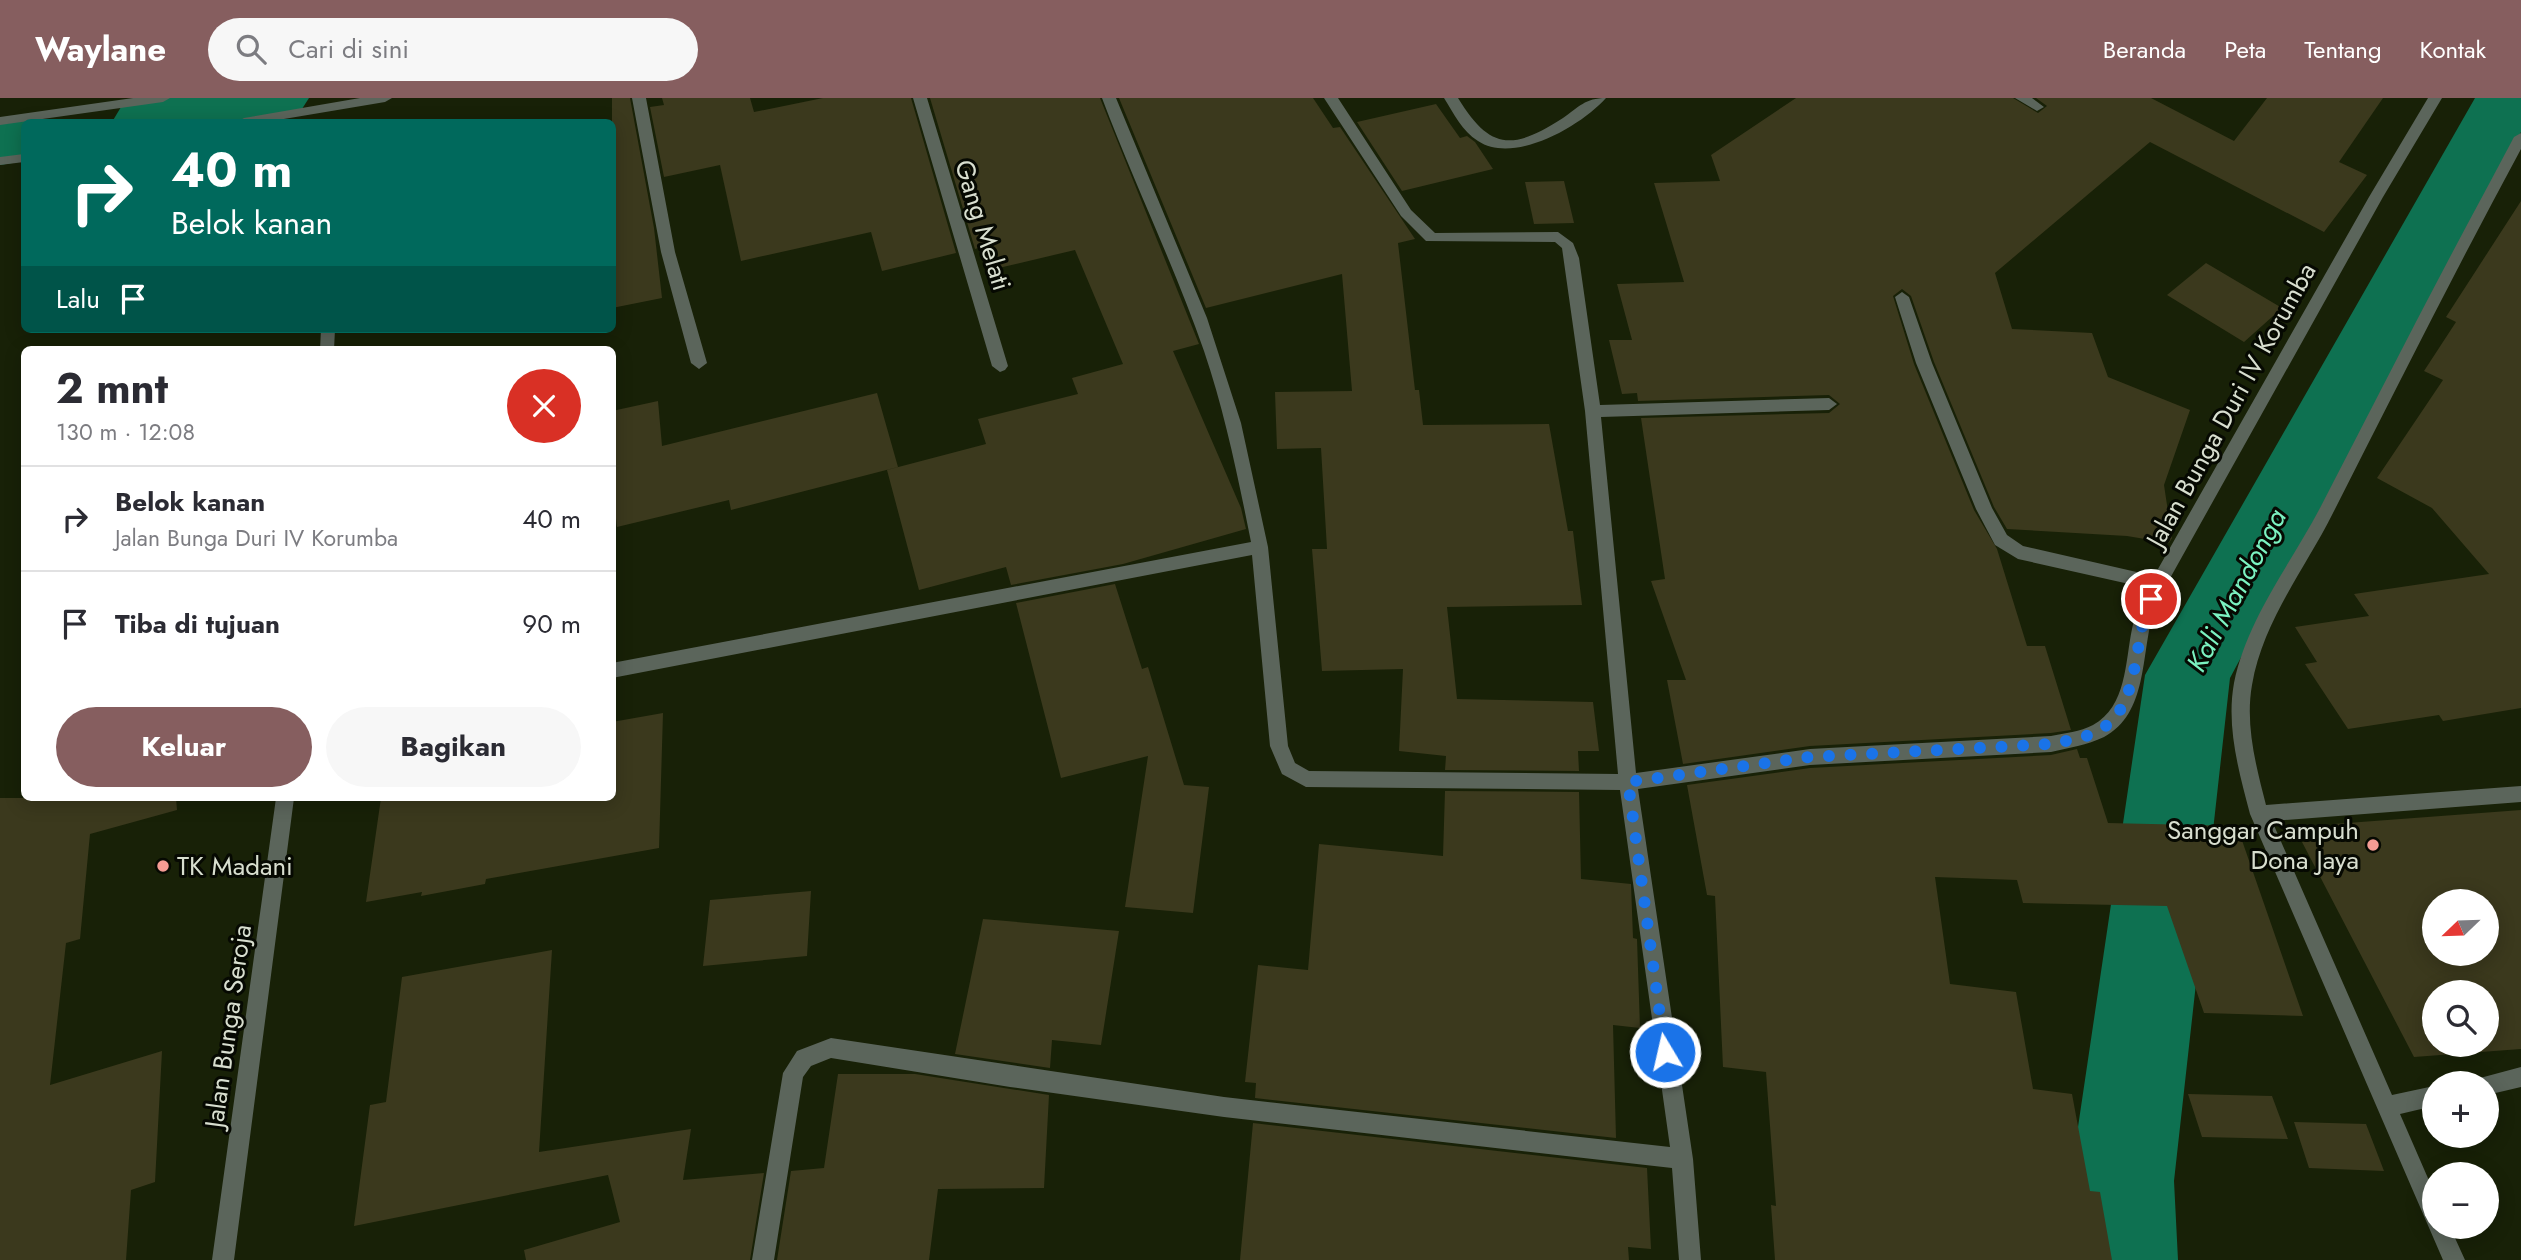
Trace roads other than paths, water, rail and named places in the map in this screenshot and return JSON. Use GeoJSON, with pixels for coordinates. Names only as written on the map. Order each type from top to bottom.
{"type":"FeatureCollection","features":[{"type":"Feature","properties":{"kind":"street"},"geometry":{"type":"LineString","coordinates":[[0,121],[163,98]]}},
{"type":"Feature","properties":{"kind":"street"},"geometry":{"type":"LineString","coordinates":[[258,119],[343,101],[384,98]]}},
{"type":"Feature","properties":{"kind":"street"},"geometry":{"type":"LineString","coordinates":[[639,98],[668,252],[699,363]]}},
{"type":"Feature","properties":{"kind":"street","name":"Gang Melati"},"geometry":{"type":"LineString","coordinates":[[920,98],[1000,366]]}},
{"type":"Feature","properties":{"kind":"street","name":"Jalan Bunga Duri IV Korumba"},"geometry":{"type":"LineString","coordinates":[[1109,98],[1138,176],[1211,350],[1240,449],[1259,547],[1279,746],[1284,761],[1293,773],[1306,779],[1628,782],[1810,757],[2051,744],[2085,737],[2103,728],[2118,714],[2127,696],[2144,614],[2158,584],[2375,197],[2435,98]]}},
{"type":"Feature","properties":{"kind":"street"},"geometry":{"type":"LineString","coordinates":[[1331,98],[1406,213],[1431,238],[1445,240],[1549,236],[1565,242],[1572,258],[1593,411],[1628,782],[1682,1159],[1689,1260]]}},
{"type":"Feature","properties":{"kind":"street"},"geometry":{"type":"LineString","coordinates":[[1451,98],[1469,126],[1480,136],[1490,142],[1508,145],[1531,142],[1542,137],[1599,98]]}},
{"type":"Feature","properties":{"kind":"street"},"geometry":{"type":"LineString","coordinates":[[2022,98],[2036,107]]}},
{"type":"Feature","properties":{"kind":"street"},"geometry":{"type":"LineString","coordinates":[[342,119],[343,101]]}},
{"type":"Feature","properties":{"kind":"street"},"geometry":{"type":"LineString","coordinates":[[2422,1189],[2259,814],[2244,754],[2242,686],[2250,659],[2280,590],[2323,517],[2443,280],[2521,137]]}},
{"type":"Feature","properties":{"kind":"street"},"geometry":{"type":"LineString","coordinates":[[0,161],[21,158]]}},
{"type":"Feature","properties":{"kind":"street"},"geometry":{"type":"LineString","coordinates":[[1902,297],[1960,453],[2001,540],[2018,552],[2158,584]]}},
{"type":"Feature","properties":{"kind":"street"},"geometry":{"type":"LineString","coordinates":[[1593,411],[1829,404]]}},
{"type":"Feature","properties":{"kind":"street"},"geometry":{"type":"LineString","coordinates":[[616,670],[1259,547]]}},
{"type":"Feature","properties":{"kind":"street"},"geometry":{"type":"LineString","coordinates":[[2259,814],[2521,793]]}},
{"type":"Feature","properties":{"kind":"street","name":"Jalan Bunga Seroja"},"geometry":{"type":"LineString","coordinates":[[223,1260],[285,801]]}},
{"type":"Feature","properties":{"kind":"street"},"geometry":{"type":"LineString","coordinates":[[763,1260],[793,1073],[804,1058],[831,1048],[1010,1077],[1224,1107],[1682,1159]]}},
{"type":"Feature","properties":{"kind":"street"},"geometry":{"type":"LineString","coordinates":[[2499,1082],[2521,1077]]}},
{"type":"Feature","properties":{"kind":"street"},"geometry":{"type":"LineString","coordinates":[[2386,1107],[2422,1099]]}},
{"type":"Feature","properties":{"kind":"street"},"geometry":{"type":"LineString","coordinates":[[2444,1239],[2454,1260]]}},
{"type":"Feature","properties":{"kind":"waterway"},"geometry":{"type":"LineString","coordinates":[[161,119],[277,98]]}},
{"type":"Feature","properties":{"kind":"waterway","name":"Kali Mandonga"},"geometry":{"type":"LineString","coordinates":[[2124,1260],[2122,1181],[2188,675],[2507,98]]}},
{"type":"Feature","properties":{"kind":"waterway"},"geometry":{"type":"LineString","coordinates":[[0,143],[21,140]]}},
{"type":"Feature","properties":{"kind":"place","name":"Sanggar Campuh Dona Jaya"},"geometry":{"type":"Point","coordinates":[2373,845]}},
{"type":"Feature","properties":{"kind":"place","name":"TK Madani"},"geometry":{"type":"Point","coordinates":[163,866]}}]}
